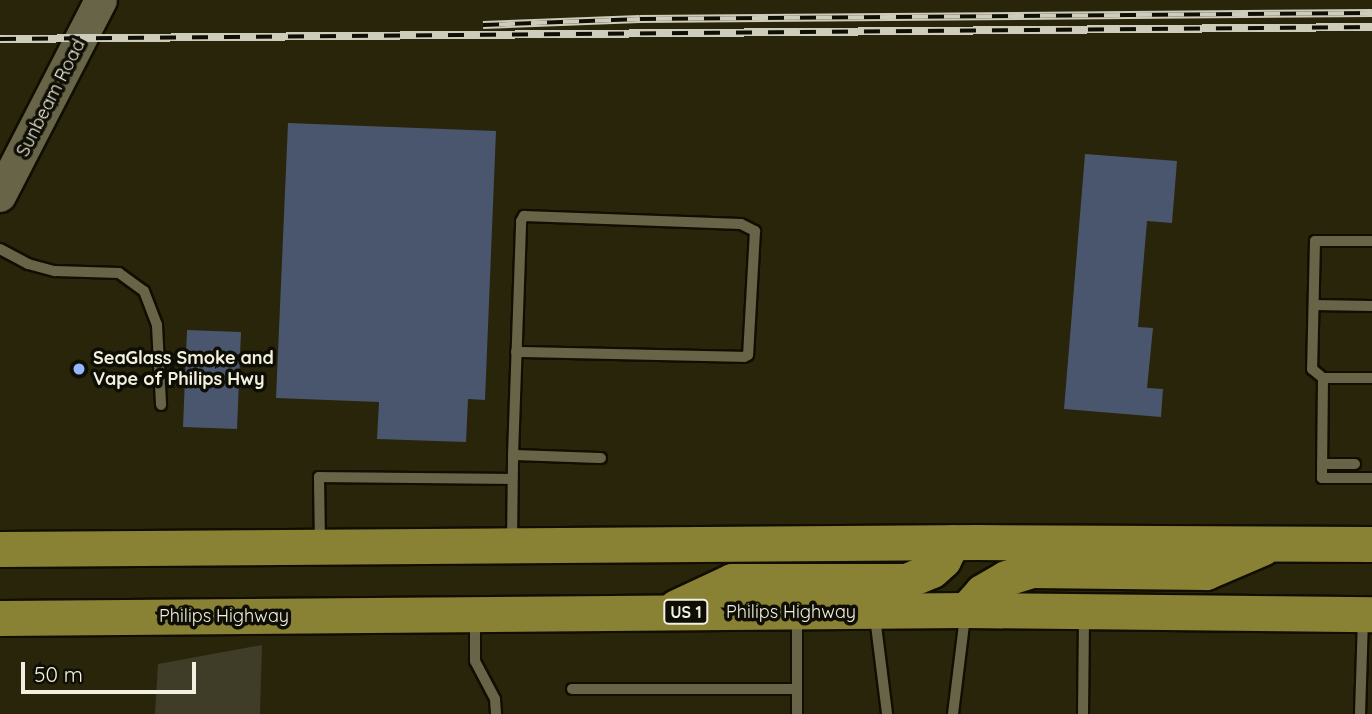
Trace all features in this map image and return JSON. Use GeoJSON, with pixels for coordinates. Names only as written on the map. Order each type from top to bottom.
{"type":"FeatureCollection","features":[{"type":"Feature","properties":{"kind":"main road"},"geometry":{"type":"LineString","coordinates":[[663,613],[732,581],[906,581],[932,570],[943,560],[952,542]]}},
{"type":"Feature","properties":{"kind":"main road"},"geometry":{"type":"LineString","coordinates":[[0,549],[952,542],[1372,544]]}},
{"type":"Feature","properties":{"kind":"main road"},"geometry":{"type":"LineString","coordinates":[[966,610],[982,592],[1006,578],[1032,570],[1206,572],[1275,542]]}},
{"type":"Feature","properties":{"kind":"main road","name":"Philips Highway"},"geometry":{"type":"LineString","coordinates":[[0,618],[966,610],[1368,614]]}},
{"type":"Feature","properties":{"kind":"street","name":"Sunbeam Road"},"geometry":{"type":"LineString","coordinates":[[0,196],[101,0]]}},
{"type":"Feature","properties":{"kind":"lane"},"geometry":{"type":"LineString","coordinates":[[512,545],[516,352],[521,221],[524,216],[741,224],[755,231],[748,355],[516,352]]}},
{"type":"Feature","properties":{"kind":"lane"},"geometry":{"type":"LineString","coordinates":[[1372,241],[1315,241],[1312,369],[1323,378],[1372,378]]}},
{"type":"Feature","properties":{"kind":"lane"},"geometry":{"type":"LineString","coordinates":[[0,249],[28,264],[55,271],[119,273],[144,292],[157,325],[161,405]]}},
{"type":"Feature","properties":{"kind":"lane"},"geometry":{"type":"LineString","coordinates":[[1314,305],[1372,306]]}},
{"type":"Feature","properties":{"kind":"lane"},"geometry":{"type":"LineString","coordinates":[[1323,378],[1322,478],[1372,478]]}},
{"type":"Feature","properties":{"kind":"lane"},"geometry":{"type":"LineString","coordinates":[[513,455],[601,458]]}},
{"type":"Feature","properties":{"kind":"lane"},"geometry":{"type":"LineString","coordinates":[[1322,464],[1355,464]]}},
{"type":"Feature","properties":{"kind":"lane"},"geometry":{"type":"LineString","coordinates":[[320,547],[319,477],[512,479]]}},
{"type":"Feature","properties":{"kind":"lane"},"geometry":{"type":"LineString","coordinates":[[953,714],[966,610]]}},
{"type":"Feature","properties":{"kind":"lane"},"geometry":{"type":"LineString","coordinates":[[797,611],[797,714]]}},
{"type":"Feature","properties":{"kind":"lane"},"geometry":{"type":"LineString","coordinates":[[874,611],[887,714]]}},
{"type":"Feature","properties":{"kind":"lane"},"geometry":{"type":"LineString","coordinates":[[1083,714],[1085,611]]}},
{"type":"Feature","properties":{"kind":"lane"},"geometry":{"type":"LineString","coordinates":[[475,614],[475,661],[495,699],[496,714]]}},
{"type":"Feature","properties":{"kind":"lane"},"geometry":{"type":"LineString","coordinates":[[1360,714],[1368,614]]}},
{"type":"Feature","properties":{"kind":"lane"},"geometry":{"type":"LineString","coordinates":[[572,689],[797,689]]}},
{"type":"Feature","properties":{"kind":"shaded area"},"geometry":{"type":"Polygon","coordinates":[[[262,645],[260,714],[155,714],[158,664],[262,645]]]}},
{"type":"Feature","properties":{"kind":"building"},"geometry":{"type":"Polygon","coordinates":[[[288,123],[496,131],[485,400],[468,399],[466,442],[377,439],[379,402],[276,398],[288,123]]]}},
{"type":"Feature","properties":{"kind":"building"},"geometry":{"type":"Polygon","coordinates":[[[1085,154],[1177,161],[1172,223],[1147,221],[1138,327],[1153,328],[1147,388],[1163,389],[1161,417],[1064,409],[1085,154]]]}},
{"type":"Feature","properties":{"kind":"building"},"geometry":{"type":"Polygon","coordinates":[[[187,330],[241,332],[237,429],[183,427],[187,330]]]}},
{"type":"Feature","properties":{"kind":"railway"},"geometry":{"type":"LineString","coordinates":[[483,25],[640,19],[1372,13]]}},
{"type":"Feature","properties":{"kind":"railway"},"geometry":{"type":"LineString","coordinates":[[0,39],[1372,27]]}},
{"type":"Feature","properties":{"kind":"place","name":"SeaGlass Smoke and Vape of Philips Hwy"},"geometry":{"type":"Point","coordinates":[79,369]}}]}
